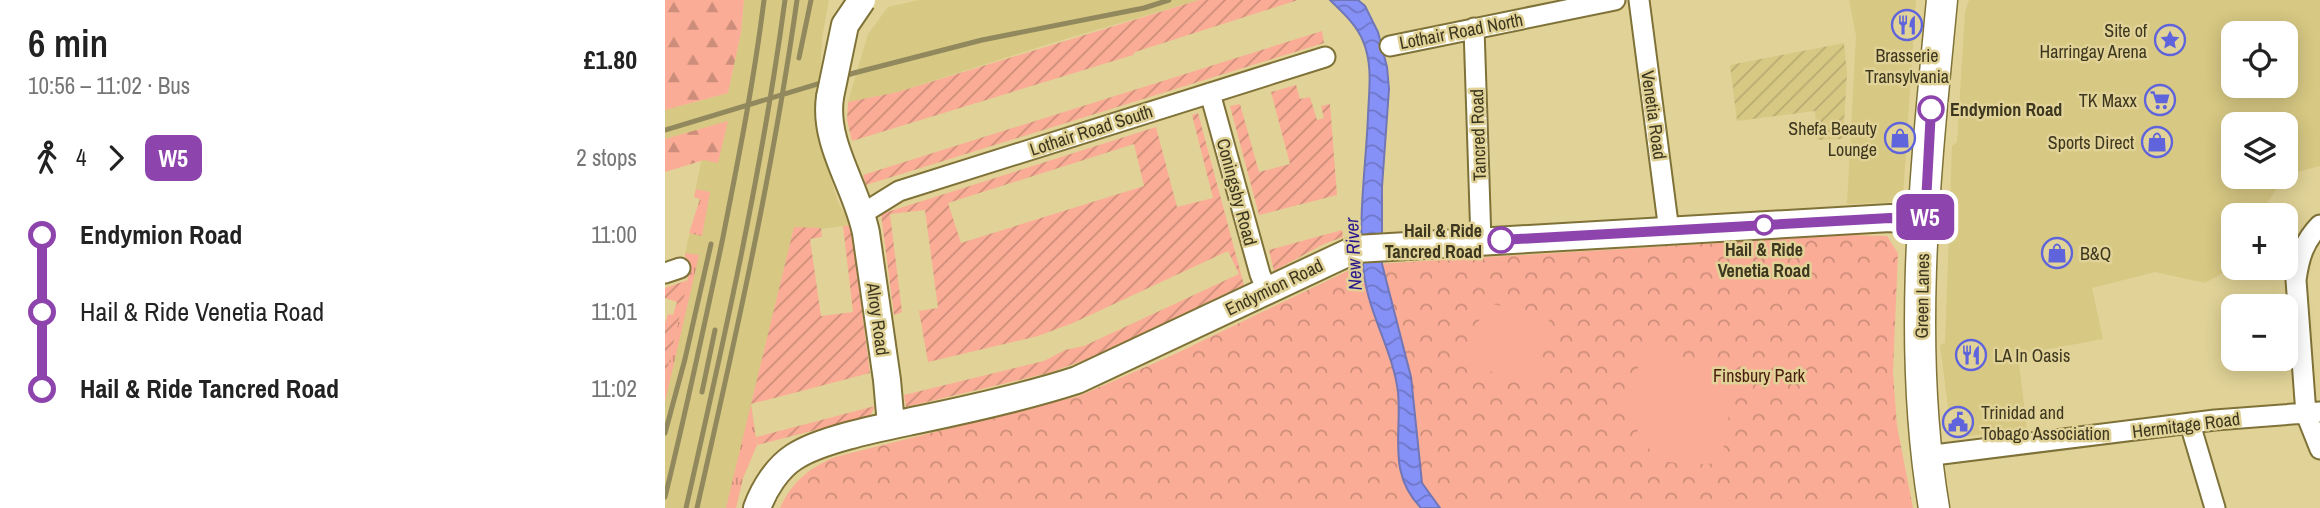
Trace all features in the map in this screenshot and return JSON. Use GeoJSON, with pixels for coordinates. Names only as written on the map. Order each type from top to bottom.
{"type":"FeatureCollection","features":[{"type":"Feature","properties":{"kind":"main road","name":"Alroy Road"},"geometry":{"type":"LineString","coordinates":[[862,0],[845,25],[828,111],[832,137],[862,214],[887,380],[891,425]]}},
{"type":"Feature","properties":{"kind":"main road","name":"Green Lanes"},"geometry":{"type":"LineString","coordinates":[[1934,508],[1921,399],[1925,222],[1931,109],[1942,0]]}},
{"type":"Feature","properties":{"kind":"main road","name":"Endymion Road"},"geometry":{"type":"LineString","coordinates":[[757,508],[773,477],[792,458],[810,448],[891,425],[1050,389],[1077,380],[1172,338],[1344,253],[1359,249],[1890,218],[1925,222]]}},
{"type":"Feature","properties":{"kind":"street","name":"Lothair Road North"},"geometry":{"type":"LineString","coordinates":[[1390,46],[1615,0]]}},
{"type":"Feature","properties":{"kind":"street","name":"Venetia Road"},"geometry":{"type":"LineString","coordinates":[[1639,0],[1669,231]]}},
{"type":"Feature","properties":{"kind":"street","name":"Tancred Road"},"geometry":{"type":"LineString","coordinates":[[1474,28],[1481,241]]}},
{"type":"Feature","properties":{"kind":"street","name":"Lothair Road South"},"geometry":{"type":"LineString","coordinates":[[862,214],[899,191],[1325,57]]}},
{"type":"Feature","properties":{"kind":"street","name":"Coningsby Road"},"geometry":{"type":"LineString","coordinates":[[1210,93],[1267,291]]}},
{"type":"Feature","properties":{"kind":"street"},"geometry":{"type":"LineString","coordinates":[[2320,225],[2303,248],[2298,261],[2296,281],[2320,449]]}},
{"type":"Feature","properties":{"kind":"street","name":"Hermitage Road"},"geometry":{"type":"LineString","coordinates":[[1926,456],[2190,424],[2313,413]]}},
{"type":"Feature","properties":{"kind":"street"},"geometry":{"type":"LineString","coordinates":[[2190,424],[2215,508]]}},
{"type":"Feature","properties":{"kind":"shaded area"},"geometry":{"type":"Polygon","coordinates":[[[744,0],[829,0],[822,38],[817,133],[838,202],[851,225],[812,230],[794,228],[751,404],[757,445],[743,478],[736,508],[665,508],[665,379],[688,280],[685,255],[700,199],[694,197],[701,162],[727,122],[665,139],[665,110],[728,93],[741,32],[744,0]]]}},
{"type":"Feature","properties":{"kind":"shaded area"},"geometry":{"type":"Polygon","coordinates":[[[919,0],[1199,0],[898,92],[848,102],[868,34],[888,7],[919,0]]]}},
{"type":"Feature","properties":{"kind":"shaded area"},"geometry":{"type":"Polygon","coordinates":[[[1849,0],[1916,0],[1903,197],[1898,202],[1847,204],[1856,36],[1849,0]]]}},
{"type":"Feature","properties":{"kind":"shaded area"},"geometry":{"type":"Polygon","coordinates":[[[1969,0],[2320,0],[2320,166],[2298,172],[2298,112],[2221,112],[2221,189],[2276,189],[2267,203],[2221,203],[2221,274],[2205,283],[2155,272],[2092,288],[2103,339],[2018,355],[2027,429],[1952,438],[1940,345],[1945,343],[1952,146],[1957,142],[1965,12],[1969,0]]]}},
{"type":"Feature","properties":{"kind":"shaded area"},"geometry":{"type":"Polygon","coordinates":[[[1844,43],[1847,73],[1843,139],[1817,140],[1815,111],[1737,121],[1730,65],[1844,43]]]}},
{"type":"Feature","properties":{"kind":"green space"},"geometry":{"type":"Polygon","coordinates":[[[665,0],[744,0],[741,32],[728,93],[665,110],[665,0]]]}},
{"type":"Feature","properties":{"kind":"green space"},"geometry":{"type":"Polygon","coordinates":[[[1199,0],[1298,0],[1135,52],[1133,55],[852,141],[847,120],[848,102],[898,92],[1199,0]]]}},
{"type":"Feature","properties":{"kind":"green space"},"geometry":{"type":"Polygon","coordinates":[[[1322,31],[1324,43],[866,185],[863,175],[1322,31]]]}},
{"type":"Feature","properties":{"kind":"green space"},"geometry":{"type":"Polygon","coordinates":[[[1296,85],[1300,99],[1310,97],[1317,120],[1324,118],[1321,106],[1330,104],[1337,195],[1259,215],[1230,106],[1240,104],[1259,172],[1290,164],[1271,92],[1296,85]]]}},
{"type":"Feature","properties":{"kind":"green space"},"geometry":{"type":"Polygon","coordinates":[[[1198,113],[1244,285],[1088,359],[1048,373],[906,407],[904,395],[1044,361],[1065,350],[1084,346],[1239,274],[1228,251],[1073,323],[1038,336],[928,362],[919,311],[938,308],[925,210],[890,214],[902,312],[894,315],[881,214],[1156,127],[1177,207],[1213,198],[1192,115],[1198,113]],[[1134,144],[948,203],[961,243],[1144,186],[1134,144]]]}},
{"type":"Feature","properties":{"kind":"green space"},"geometry":{"type":"Polygon","coordinates":[[[728,121],[718,163],[704,160],[665,172],[665,139],[728,121]]]}},
{"type":"Feature","properties":{"kind":"green space"},"geometry":{"type":"Polygon","coordinates":[[[696,189],[710,192],[702,236],[689,233],[700,199],[694,197],[696,189]]]}},
{"type":"Feature","properties":{"kind":"green space"},"geometry":{"type":"Polygon","coordinates":[[[851,225],[870,373],[751,404],[794,227],[821,228],[822,237],[810,239],[821,316],[853,312],[843,226],[851,225]]]}},
{"type":"Feature","properties":{"kind":"green space"},"geometry":{"type":"Polygon","coordinates":[[[1342,230],[1343,237],[1324,244],[1274,271],[1269,250],[1342,230]]]}},
{"type":"Feature","properties":{"kind":"green space","name":"Finsbury Park"},"geometry":{"type":"Polygon","coordinates":[[[1849,235],[1887,236],[1898,253],[1893,372],[1897,426],[1913,508],[780,508],[802,477],[835,457],[1079,396],[1173,355],[1360,265],[1849,235]]]}},
{"type":"Feature","properties":{"kind":"green space"},"geometry":{"type":"Polygon","coordinates":[[[685,253],[699,255],[665,402],[665,379],[688,280],[685,253]]]}},
{"type":"Feature","properties":{"kind":"green space"},"geometry":{"type":"Polygon","coordinates":[[[688,280],[665,379],[665,323],[668,314],[673,315],[677,302],[665,298],[665,288],[688,280]]]}},
{"type":"Feature","properties":{"kind":"green space"},"geometry":{"type":"Polygon","coordinates":[[[1483,302],[1550,316],[1536,381],[1469,367],[1483,302]]]}},
{"type":"Feature","properties":{"kind":"green space"},"geometry":{"type":"Polygon","coordinates":[[[1649,347],[1736,372],[1721,463],[1673,463],[1658,457],[1644,442],[1634,422],[1629,401],[1633,380],[1649,347]]]}},
{"type":"Feature","properties":{"kind":"green space"},"geometry":{"type":"Polygon","coordinates":[[[751,404],[757,445],[743,478],[736,508],[726,508],[751,404]]]}},
{"type":"Feature","properties":{"kind":"green space"},"geometry":{"type":"Polygon","coordinates":[[[875,406],[870,416],[757,445],[756,437],[875,406]]]}},
{"type":"Feature","properties":{"kind":"water"},"geometry":{"type":"Polygon","coordinates":[[[1330,0],[1358,0],[1365,6],[1378,32],[1387,67],[1389,89],[1382,187],[1382,264],[1411,377],[1422,483],[1440,508],[1421,508],[1410,495],[1400,467],[1398,392],[1367,289],[1362,254],[1368,59],[1357,29],[1330,0]]]}},
{"type":"Feature","properties":{"kind":"railway"},"geometry":{"type":"LineString","coordinates":[[665,497],[722,242],[751,91],[764,0]]}},
{"type":"Feature","properties":{"kind":"railway"},"geometry":{"type":"LineString","coordinates":[[686,508],[754,192],[785,0]]}},
{"type":"Feature","properties":{"kind":"railway"},"geometry":{"type":"LineString","coordinates":[[697,508],[765,192],[797,0]]}},
{"type":"Feature","properties":{"kind":"railway"},"geometry":{"type":"LineString","coordinates":[[799,58],[811,0]]}},
{"type":"Feature","properties":{"kind":"railway"},"geometry":{"type":"LineString","coordinates":[[665,130],[854,73],[982,40],[1144,8],[1169,0]]}},
{"type":"Feature","properties":{"kind":"railway"},"geometry":{"type":"LineString","coordinates":[[665,433],[711,244]]}},
{"type":"Feature","properties":{"kind":"railway"},"geometry":{"type":"LineString","coordinates":[[702,392],[715,330]]}},
{"type":"Feature","properties":{"kind":"bus line","name":"W5"},"geometry":{"type":"LineString","coordinates":[[1501,240],[1890,218],[1925,222],[1931,109]]}},
{"type":"Feature","properties":{"kind":"place","name":"Brasserie Transylvania"},"geometry":{"type":"Point","coordinates":[1907,25]}},
{"type":"Feature","properties":{"kind":"place","name":"Site of Harringay Arena"},"geometry":{"type":"Point","coordinates":[2170,40]}},
{"type":"Feature","properties":{"kind":"place","name":"TK Maxx"},"geometry":{"type":"Point","coordinates":[2160,100]}},
{"type":"Feature","properties":{"kind":"place","name":"Endymion Road"},"geometry":{"type":"Point","coordinates":[1931,109]}},
{"type":"Feature","properties":{"kind":"place","name":"Shefa Beauty Lounge"},"geometry":{"type":"Point","coordinates":[1900,138]}},
{"type":"Feature","properties":{"kind":"place","name":"Sports Direct"},"geometry":{"type":"Point","coordinates":[2157,142]}},
{"type":"Feature","properties":{"kind":"place","name":"Hail & Ride Venetia Road"},"geometry":{"type":"Point","coordinates":[1764,225]}},
{"type":"Feature","properties":{"kind":"place","name":"Hail & Ride Tancred Road"},"geometry":{"type":"Point","coordinates":[1501,240]}},
{"type":"Feature","properties":{"kind":"place","name":"B&Q"},"geometry":{"type":"Point","coordinates":[2057,253]}},
{"type":"Feature","properties":{"kind":"place","name":"LA In Oasis"},"geometry":{"type":"Point","coordinates":[1971,355]}},
{"type":"Feature","properties":{"kind":"place","name":"Trinidad and Tobago Association"},"geometry":{"type":"Point","coordinates":[1958,422]}},
{"type":"Feature","properties":{"kind":"water label","name":"New River"},"geometry":{"type":"Point","coordinates":[1353,254]}}]}
